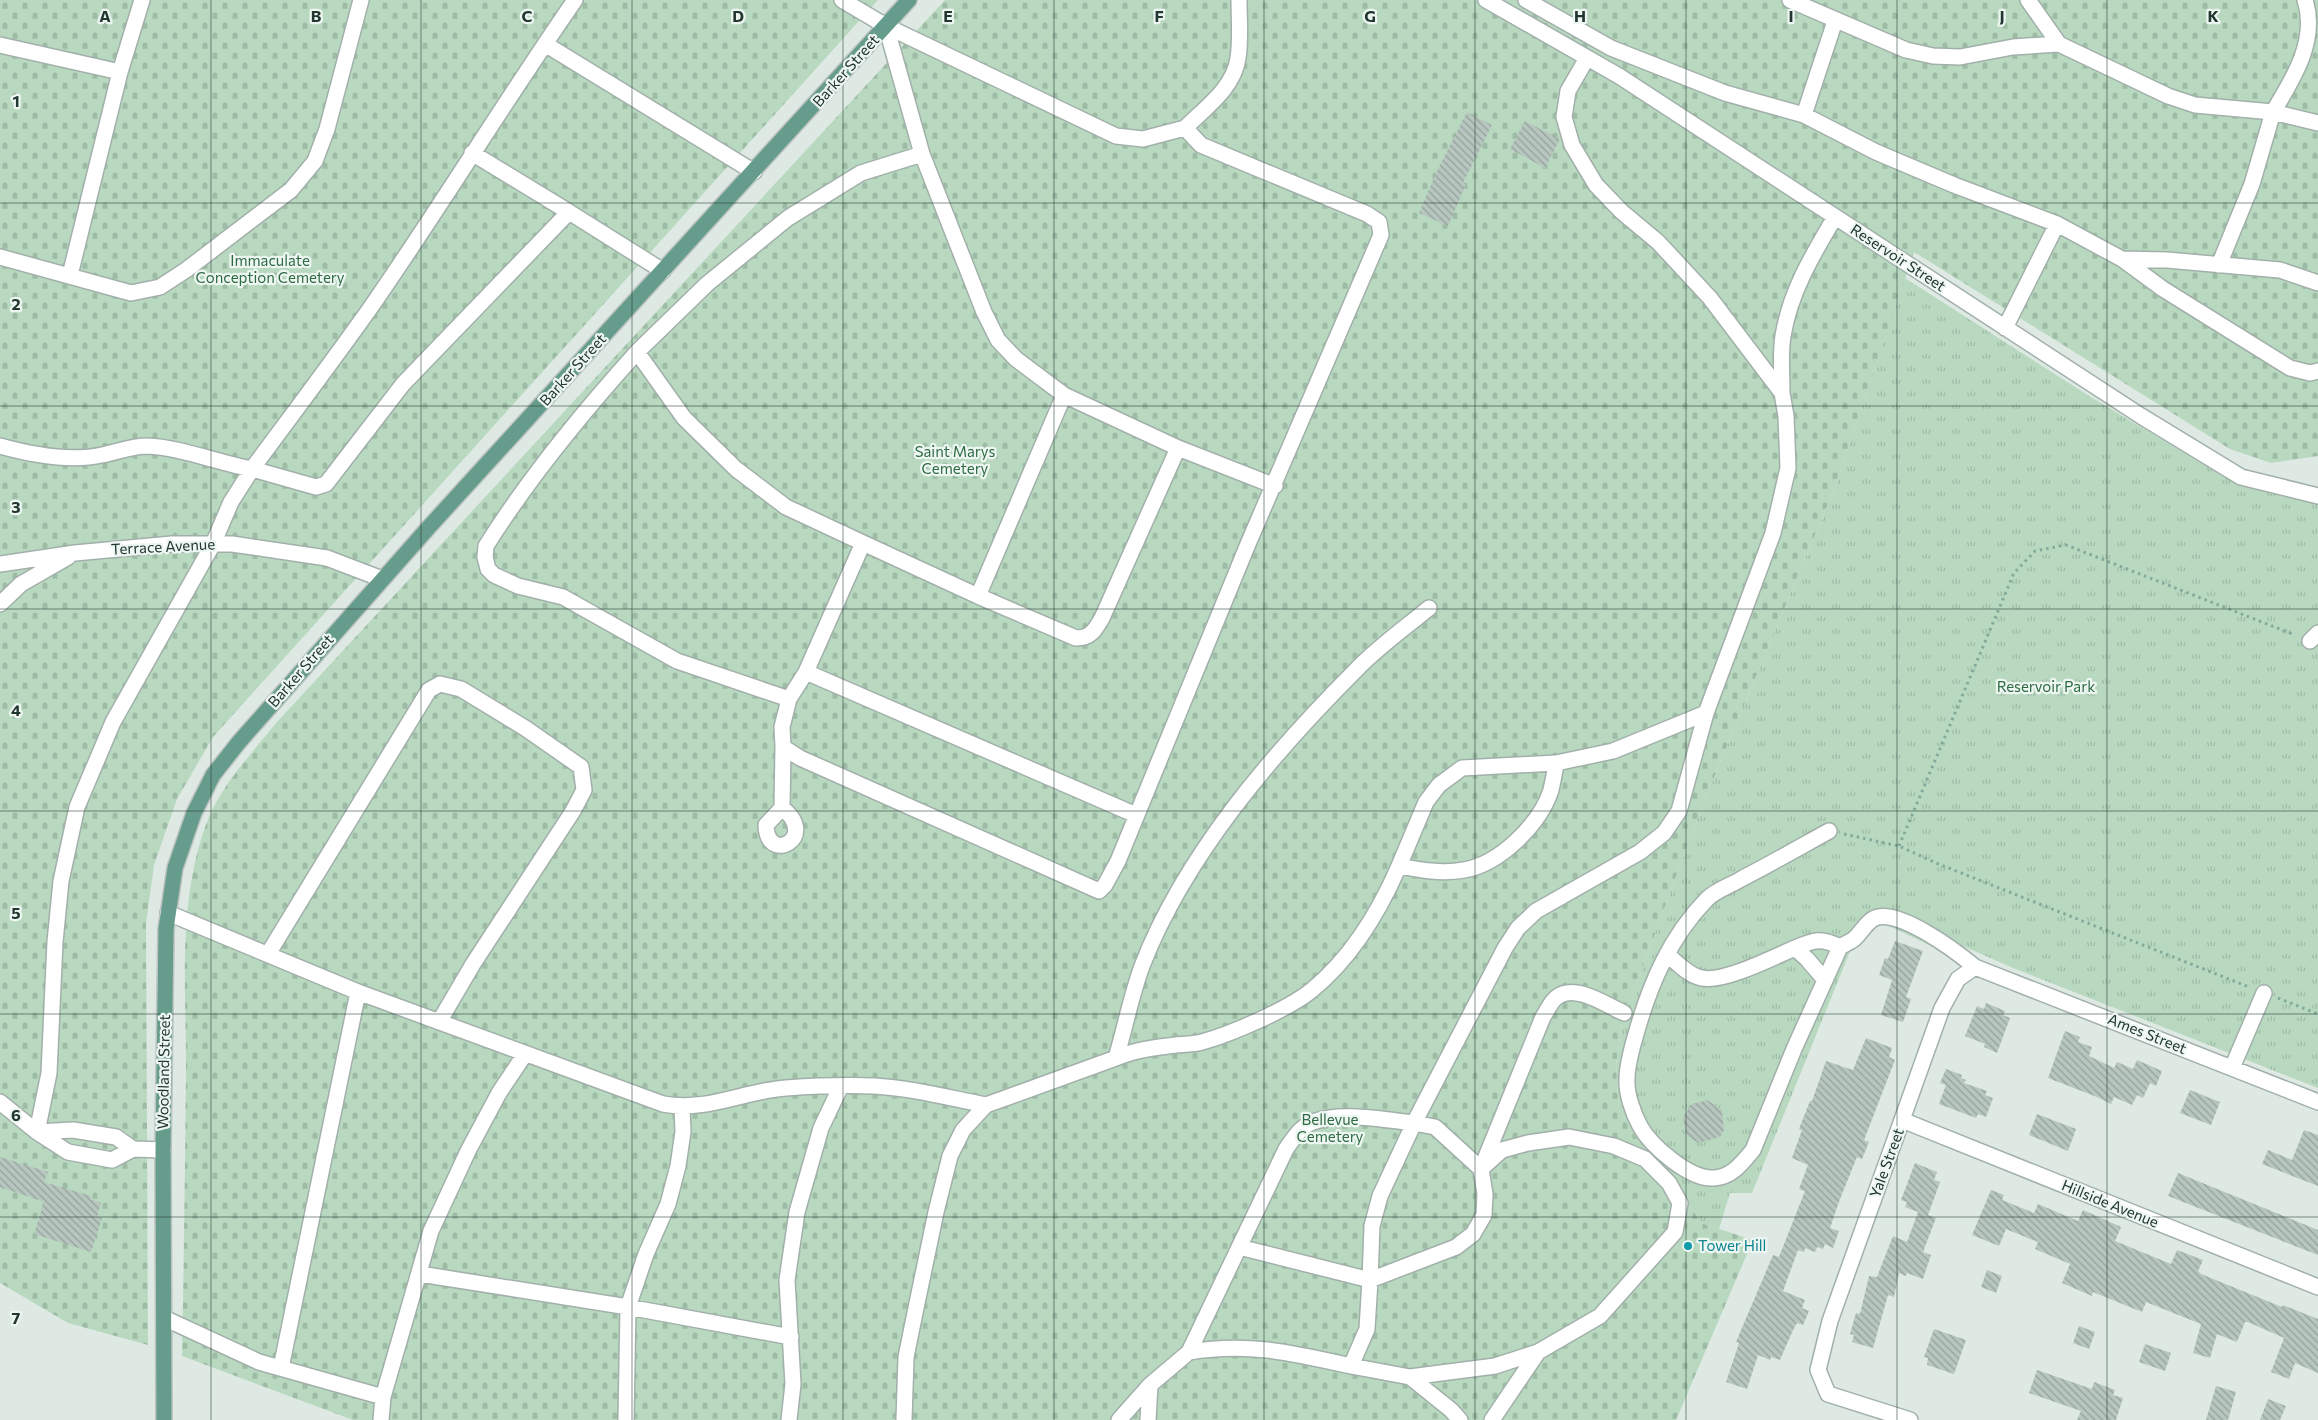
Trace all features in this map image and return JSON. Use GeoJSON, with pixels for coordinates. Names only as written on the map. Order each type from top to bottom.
{"type":"FeatureCollection","features":[{"type":"Feature","properties":{"kind":"main road","name":"Barker Street"},"geometry":{"type":"LineString","coordinates":[[238,742],[382,579],[909,0]]}},
{"type":"Feature","properties":{"kind":"main road","name":"Woodland Street"},"geometry":{"type":"LineString","coordinates":[[164,1420],[163,1150],[166,929],[175,868],[194,813],[213,775],[238,742]]}},
{"type":"Feature","properties":{"kind":"street"},"geometry":{"type":"LineString","coordinates":[[70,275],[120,72],[142,0]]}},
{"type":"Feature","properties":{"kind":"street"},"geometry":{"type":"LineString","coordinates":[[0,256],[131,293],[160,287],[186,270],[291,190],[315,161],[327,130],[361,0]]}},
{"type":"Feature","properties":{"kind":"street"},"geometry":{"type":"LineString","coordinates":[[37,1132],[49,1073],[55,942],[61,881],[77,807],[113,722],[213,544],[231,502],[252,469],[371,306],[575,0]]}},
{"type":"Feature","properties":{"kind":"street"},"geometry":{"type":"LineString","coordinates":[[842,0],[886,26],[1116,136],[1144,139],[1185,128],[1218,96],[1231,78],[1238,59],[1239,0]]}},
{"type":"Feature","properties":{"kind":"street","name":"Reservoir Street"},"geometry":{"type":"LineString","coordinates":[[1486,0],[1619,76],[2141,416],[2242,477],[2318,495]]}},
{"type":"Feature","properties":{"kind":"street"},"geometry":{"type":"LineString","coordinates":[[1526,0],[1611,48],[1725,92],[1804,114],[1876,152],[1954,185],[2057,224],[2122,259],[2163,289],[2290,368],[2310,372],[2318,371]]}},
{"type":"Feature","properties":{"kind":"street"},"geometry":{"type":"LineString","coordinates":[[1790,0],[1906,50],[1933,56],[1960,57],[2013,47],[2060,44]]}},
{"type":"Feature","properties":{"kind":"street"},"geometry":{"type":"LineString","coordinates":[[2028,0],[2060,44],[2168,96],[2196,104],[2273,112],[2318,123]]}},
{"type":"Feature","properties":{"kind":"street"},"geometry":{"type":"LineString","coordinates":[[2219,265],[2252,184],[2273,112],[2302,60],[2308,31],[2305,0]]}},
{"type":"Feature","properties":{"kind":"street"},"geometry":{"type":"LineString","coordinates":[[1804,114],[1835,21]]}},
{"type":"Feature","properties":{"kind":"street"},"geometry":{"type":"LineString","coordinates":[[886,26],[922,154],[984,312],[998,340],[1016,359],[1064,395],[1178,448],[1275,486]]}},
{"type":"Feature","properties":{"kind":"street"},"geometry":{"type":"LineString","coordinates":[[544,44],[754,172]]}},
{"type":"Feature","properties":{"kind":"street"},"geometry":{"type":"LineString","coordinates":[[0,45],[120,72]]}},
{"type":"Feature","properties":{"kind":"street"},"geometry":{"type":"LineString","coordinates":[[1587,58],[1568,91],[1564,117],[1572,145],[1596,185],[1622,212],[1658,242],[1704,291],[1782,393]]}},
{"type":"Feature","properties":{"kind":"street"},"geometry":{"type":"LineString","coordinates":[[783,747],[800,758],[855,784],[1099,891],[1105,885],[1118,861],[1381,235],[1379,222],[1367,214],[1201,144],[1185,128]]}},
{"type":"Feature","properties":{"kind":"street"},"geometry":{"type":"LineString","coordinates":[[472,153],[663,271]]}},
{"type":"Feature","properties":{"kind":"street"},"geometry":{"type":"LineString","coordinates":[[789,699],[677,662],[563,597],[518,586],[494,575],[488,569],[484,557],[486,546],[508,511],[596,396],[636,352],[708,284],[788,218],[861,173],[922,154]]}},
{"type":"Feature","properties":{"kind":"street"},"geometry":{"type":"LineString","coordinates":[[0,446],[42,455],[81,458],[103,455],[127,448],[148,446],[252,469],[316,487],[326,484],[403,384],[569,212]]}},
{"type":"Feature","properties":{"kind":"street"},"geometry":{"type":"LineString","coordinates":[[1351,1366],[1367,1329],[1372,1226],[1380,1196],[1414,1123],[1505,948],[1518,928],[1536,911],[1640,852],[1664,833],[1679,811],[1706,714],[1773,533],[1788,468],[1782,393],[1783,336],[1794,293],[1808,262],[1835,217]]}},
{"type":"Feature","properties":{"kind":"street"},"geometry":{"type":"LineString","coordinates":[[2005,328],[2057,224]]}},
{"type":"Feature","properties":{"kind":"street"},"geometry":{"type":"LineString","coordinates":[[2122,259],[2167,260],[2280,270],[2318,283]]}},
{"type":"Feature","properties":{"kind":"street"},"geometry":{"type":"LineString","coordinates":[[636,352],[684,418],[736,469],[786,507],[978,596],[1076,638],[1087,638],[1102,618],[1178,448]]}},
{"type":"Feature","properties":{"kind":"street"},"geometry":{"type":"LineString","coordinates":[[978,596],[1064,395]]}},
{"type":"Feature","properties":{"kind":"street"},"geometry":{"type":"LineString","coordinates":[[782,808],[782,727],[789,699],[806,672],[862,543]]}},
{"type":"Feature","properties":{"kind":"street","name":"Terrace Avenue"},"geometry":{"type":"LineString","coordinates":[[0,564],[75,553],[172,544],[232,544],[327,558],[382,579]]}},
{"type":"Feature","properties":{"kind":"street"},"geometry":{"type":"LineString","coordinates":[[0,604],[21,584],[75,553]]}},
{"type":"Feature","properties":{"kind":"street"},"geometry":{"type":"LineString","coordinates":[[1116,1058],[1142,966],[1176,896],[1208,842],[1248,790],[1357,668],[1429,608]]}},
{"type":"Feature","properties":{"kind":"street"},"geometry":{"type":"LineString","coordinates":[[806,672],[1136,815]]}},
{"type":"Feature","properties":{"kind":"street"},"geometry":{"type":"LineString","coordinates":[[268,954],[429,690],[440,684],[462,689],[525,728],[581,767],[584,790],[574,810],[473,964],[439,1022]]}},
{"type":"Feature","properties":{"kind":"street"},"geometry":{"type":"LineString","coordinates":[[904,1420],[906,1357],[934,1221],[948,1165],[963,1130],[986,1105],[1130,1052],[1201,1043],[1264,1018],[1311,991],[1340,962],[1367,928],[1399,866],[1426,802],[1439,785],[1462,768],[1556,763],[1613,751],[1706,714]]}},
{"type":"Feature","properties":{"kind":"street"},"geometry":{"type":"LineString","coordinates":[[1399,866],[1437,872],[1465,870],[1487,862],[1519,840],[1534,821],[1550,791],[1556,763]]}},
{"type":"Feature","properties":{"kind":"street"},"geometry":{"type":"LineString","coordinates":[[1667,954],[1680,966],[1701,978],[1720,978],[1811,942],[1826,939],[1840,946],[1753,1150],[1730,1174],[1715,1178],[1700,1177],[1656,1146],[1640,1125],[1630,1101],[1627,1079],[1632,1050],[1645,1002],[1660,965],[1685,923],[1709,897],[1829,831]]}},
{"type":"Feature","properties":{"kind":"street"},"geometry":{"type":"LineString","coordinates":[[168,913],[358,992],[647,1099],[682,1108],[785,1088],[841,1086],[874,1086],[927,1093],[986,1105]]}},
{"type":"Feature","properties":{"kind":"street","name":"Ames Street"},"geometry":{"type":"LineString","coordinates":[[1840,946],[1853,939],[1873,919],[1885,915],[1912,925],[1948,945],[1975,967],[2318,1102]]}},
{"type":"Feature","properties":{"kind":"street"},"geometry":{"type":"LineString","coordinates":[[1795,948],[1825,980]]}},
{"type":"Feature","properties":{"kind":"street","name":"Yale Street"},"geometry":{"type":"LineString","coordinates":[[1910,1420],[1828,1394],[1818,1370],[1830,1321],[1942,1008],[1958,979],[1975,967]]}},
{"type":"Feature","properties":{"kind":"street"},"geometry":{"type":"LineString","coordinates":[[281,1368],[358,992]]}},
{"type":"Feature","properties":{"kind":"street"},"geometry":{"type":"LineString","coordinates":[[1239,1247],[1370,1280],[1456,1247],[1472,1234],[1484,1215],[1485,1194],[1481,1168],[1543,1017],[1555,998],[1564,993],[1583,994],[1624,1012]]}},
{"type":"Feature","properties":{"kind":"street"},"geometry":{"type":"LineString","coordinates":[[2232,1068],[2264,993]]}},
{"type":"Feature","properties":{"kind":"street"},"geometry":{"type":"LineString","coordinates":[[381,1420],[383,1397],[431,1231],[468,1151],[498,1093],[525,1054]]}},
{"type":"Feature","properties":{"kind":"street"},"geometry":{"type":"LineString","coordinates":[[788,1420],[793,1384],[787,1280],[797,1212],[821,1128],[841,1086]]}},
{"type":"Feature","properties":{"kind":"street"},"geometry":{"type":"LineString","coordinates":[[0,1102],[37,1132],[68,1152],[112,1160],[133,1150],[163,1150]]}},
{"type":"Feature","properties":{"kind":"street"},"geometry":{"type":"LineString","coordinates":[[626,1420],[628,1307],[646,1254],[668,1204],[682,1140],[682,1108]]}},
{"type":"Feature","properties":{"kind":"street"},"geometry":{"type":"LineString","coordinates":[[1119,1420],[1150,1385],[1189,1352],[1286,1149],[1298,1133],[1312,1122],[1336,1118],[1414,1123],[1435,1127],[1481,1168]]}},
{"type":"Feature","properties":{"kind":"street","name":"Hillside Avenue"},"geometry":{"type":"LineString","coordinates":[[1902,1120],[2318,1287]]}},
{"type":"Feature","properties":{"kind":"street"},"geometry":{"type":"LineString","coordinates":[[37,1132],[73,1130],[116,1136],[133,1150]]}},
{"type":"Feature","properties":{"kind":"street"},"geometry":{"type":"LineString","coordinates":[[1189,1352],[1219,1347],[1263,1348],[1410,1377],[1495,1366],[1538,1352],[1600,1316],[1675,1232],[1680,1203],[1669,1182],[1644,1159],[1614,1146],[1569,1138],[1528,1142],[1502,1150],[1481,1168]]}},
{"type":"Feature","properties":{"kind":"street"},"geometry":{"type":"LineString","coordinates":[[420,1274],[628,1307],[791,1337]]}},
{"type":"Feature","properties":{"kind":"street"},"geometry":{"type":"LineString","coordinates":[[164,1318],[252,1359],[383,1397]]}},
{"type":"Feature","properties":{"kind":"street"},"geometry":{"type":"LineString","coordinates":[[1492,1420],[1538,1352]]}},
{"type":"Feature","properties":{"kind":"street"},"geometry":{"type":"LineString","coordinates":[[1410,1377],[1451,1410],[1460,1420]]}},
{"type":"Feature","properties":{"kind":"street"},"geometry":{"type":"LineString","coordinates":[[1148,1420],[1150,1385]]}},
{"type":"Feature","properties":{"kind":"path"},"geometry":{"type":"LineString","coordinates":[[1899,846],[2014,573],[2034,551],[2066,545],[2315,639]]}},
{"type":"Feature","properties":{"kind":"path"},"geometry":{"type":"LineString","coordinates":[[1829,831],[1899,846],[2318,1014]]}},
{"type":"Feature","properties":{"kind":"green space","name":"Immaculate Conception Cemetery"},"geometry":{"type":"Polygon","coordinates":[[[0,0],[878,0],[213,737],[177,799],[154,865],[146,923],[148,1345],[68,1323],[0,1283],[0,0]]]}},
{"type":"Feature","properties":{"kind":"green space","name":"Bellevue Cemetery"},"geometry":{"type":"Polygon","coordinates":[[[945,0],[2318,0],[2318,456],[2271,463],[2230,449],[1914,252],[1837,482],[1702,806],[1622,1023],[1616,1066],[1619,1109],[1641,1145],[1681,1191],[1701,1223],[1753,1240],[1676,1420],[353,1420],[182,1356],[186,941],[192,878],[199,847],[215,804],[240,768],[277,722],[945,0]]]}},
{"type":"Feature","properties":{"kind":"green space","name":"Reservoir Park"},"geometry":{"type":"Polygon","coordinates":[[[1905,278],[2086,394],[2224,477],[2262,489],[2318,502],[2318,1088],[2013,968],[1956,943],[1950,955],[1885,924],[1878,925],[1863,934],[1849,954],[1752,1193],[1730,1193],[1719,1229],[1701,1223],[1681,1191],[1641,1145],[1619,1109],[1616,1066],[1622,1023],[1702,806],[1837,482],[1905,278]]]}},
{"type":"Feature","properties":{"kind":"building"},"geometry":{"type":"Polygon","coordinates":[[[1467,112],[1492,125],[1463,183],[1466,184],[1448,226],[1419,213],[1437,171],[1467,112]]]}},
{"type":"Feature","properties":{"kind":"building"},"geometry":{"type":"Polygon","coordinates":[[[1525,121],[1560,139],[1545,168],[1510,149],[1525,121]]]}},
{"type":"Feature","properties":{"kind":"building"},"geometry":{"type":"Polygon","coordinates":[[[1895,941],[1923,951],[1906,997],[1911,999],[1903,1022],[1881,1015],[1892,980],[1879,975],[1885,958],[1888,959],[1895,941]]]}},
{"type":"Feature","properties":{"kind":"building"},"geometry":{"type":"Polygon","coordinates":[[[1986,1003],[2005,1011],[2003,1015],[2010,1018],[1997,1053],[1984,1047],[1985,1044],[1965,1036],[1977,1006],[1984,1009],[1986,1003]]]}},
{"type":"Feature","properties":{"kind":"building"},"geometry":{"type":"Polygon","coordinates":[[[2065,1031],[2080,1037],[2078,1042],[2092,1047],[2089,1056],[2114,1068],[2117,1062],[2133,1069],[2137,1060],[2162,1071],[2156,1086],[2150,1083],[2143,1098],[2137,1095],[2132,1105],[2114,1097],[2111,1104],[2048,1078],[2065,1031]]]}},
{"type":"Feature","properties":{"kind":"building"},"geometry":{"type":"Polygon","coordinates":[[[1866,1038],[1892,1048],[1889,1057],[1895,1060],[1864,1140],[1869,1142],[1862,1159],[1857,1157],[1830,1228],[1839,1231],[1833,1248],[1825,1244],[1823,1249],[1817,1247],[1815,1252],[1805,1248],[1804,1252],[1798,1250],[1783,1291],[1805,1300],[1802,1308],[1809,1311],[1803,1325],[1797,1323],[1780,1360],[1771,1357],[1770,1360],[1758,1355],[1747,1389],[1726,1382],[1739,1343],[1736,1342],[1773,1255],[1779,1257],[1805,1191],[1799,1189],[1808,1165],[1792,1158],[1802,1130],[1799,1129],[1810,1101],[1812,1101],[1826,1061],[1853,1070],[1866,1038]]]}},
{"type":"Feature","properties":{"kind":"building"},"geometry":{"type":"Polygon","coordinates":[[[1946,1069],[1962,1075],[1961,1078],[1966,1080],[1964,1083],[1987,1091],[1985,1095],[1993,1098],[1986,1117],[1978,1114],[1976,1118],[1939,1104],[1946,1085],[1940,1083],[1946,1069]]]}},
{"type":"Feature","properties":{"kind":"building"},"geometry":{"type":"Polygon","coordinates":[[[2190,1090],[2220,1102],[2211,1125],[2180,1113],[2190,1090]]]}},
{"type":"Feature","properties":{"kind":"building"},"geometry":{"type":"Polygon","coordinates":[[[1707,1100],[1722,1110],[1724,1130],[1720,1137],[1698,1143],[1686,1134],[1683,1117],[1692,1104],[1707,1100]]]}},
{"type":"Feature","properties":{"kind":"building"},"geometry":{"type":"Polygon","coordinates":[[[2037,1114],[2076,1129],[2068,1151],[2029,1135],[2037,1114]]]}},
{"type":"Feature","properties":{"kind":"building"},"geometry":{"type":"Polygon","coordinates":[[[2304,1130],[2318,1135],[2318,1186],[2262,1164],[2268,1150],[2292,1160],[2304,1130]]]}},
{"type":"Feature","properties":{"kind":"building"},"geometry":{"type":"Polygon","coordinates":[[[0,1157],[48,1172],[44,1182],[91,1196],[90,1199],[101,1203],[97,1217],[102,1218],[91,1252],[34,1234],[44,1202],[0,1187],[0,1157]]]}},
{"type":"Feature","properties":{"kind":"building"},"geometry":{"type":"Polygon","coordinates":[[[1915,1163],[1937,1172],[1934,1180],[1940,1182],[1928,1215],[1936,1218],[1923,1252],[1931,1255],[1923,1279],[1907,1273],[1906,1276],[1899,1273],[1894,1297],[1888,1295],[1873,1348],[1852,1342],[1854,1335],[1850,1334],[1856,1313],[1860,1314],[1869,1276],[1877,1277],[1893,1236],[1907,1242],[1918,1212],[1905,1207],[1907,1202],[1901,1200],[1915,1163]]]}},
{"type":"Feature","properties":{"kind":"building"},"geometry":{"type":"Polygon","coordinates":[[[2178,1173],[2318,1230],[2318,1255],[2168,1196],[2178,1173]]]}},
{"type":"Feature","properties":{"kind":"building"},"geometry":{"type":"Polygon","coordinates":[[[1991,1190],[2004,1195],[2002,1200],[2034,1213],[2038,1204],[2078,1221],[2083,1210],[2121,1227],[2115,1241],[2171,1264],[2177,1250],[2203,1260],[2198,1271],[2201,1274],[2282,1307],[2283,1305],[2318,1319],[2318,1373],[2295,1363],[2289,1379],[2271,1372],[2284,1338],[2248,1322],[2245,1322],[2237,1342],[2217,1334],[2210,1358],[2193,1353],[2201,1324],[2146,1302],[2142,1312],[2093,1292],[2092,1296],[2062,1283],[2070,1264],[2035,1249],[2038,1242],[2006,1229],[1999,1246],[1972,1235],[1991,1190]]]}},
{"type":"Feature","properties":{"kind":"building"},"geometry":{"type":"Polygon","coordinates":[[[1987,1270],[2002,1276],[1996,1293],[1981,1287],[1987,1270]]]}},
{"type":"Feature","properties":{"kind":"building"},"geometry":{"type":"Polygon","coordinates":[[[2079,1326],[2095,1332],[2089,1349],[2073,1343],[2079,1326]]]}},
{"type":"Feature","properties":{"kind":"building"},"geometry":{"type":"Polygon","coordinates":[[[1934,1329],[1966,1340],[1954,1374],[1927,1365],[1928,1358],[1924,1357],[1934,1329]]]}},
{"type":"Feature","properties":{"kind":"building"},"geometry":{"type":"Polygon","coordinates":[[[2145,1344],[2171,1353],[2165,1371],[2139,1362],[2145,1344]]]}},
{"type":"Feature","properties":{"kind":"building"},"geometry":{"type":"Polygon","coordinates":[[[2037,1370],[2092,1389],[2094,1382],[2115,1390],[2113,1395],[2123,1398],[2116,1420],[2077,1420],[2081,1411],[2029,1393],[2037,1370]]]}},
{"type":"Feature","properties":{"kind":"building"},"geometry":{"type":"Polygon","coordinates":[[[2216,1386],[2236,1392],[2228,1420],[2206,1420],[2216,1386]]]}},
{"type":"Feature","properties":{"kind":"building"},"geometry":{"type":"Polygon","coordinates":[[[2268,1399],[2286,1406],[2280,1420],[2260,1420],[2268,1399]]]}},
{"type":"Feature","properties":{"kind":"place","name":"Tower Hill"},"geometry":{"type":"Point","coordinates":[1688,1246]}},
{"type":"Feature","properties":{"kind":"park label","name":"Saint Marys Cemetery"},"geometry":{"type":"Point","coordinates":[955,460]}}]}
